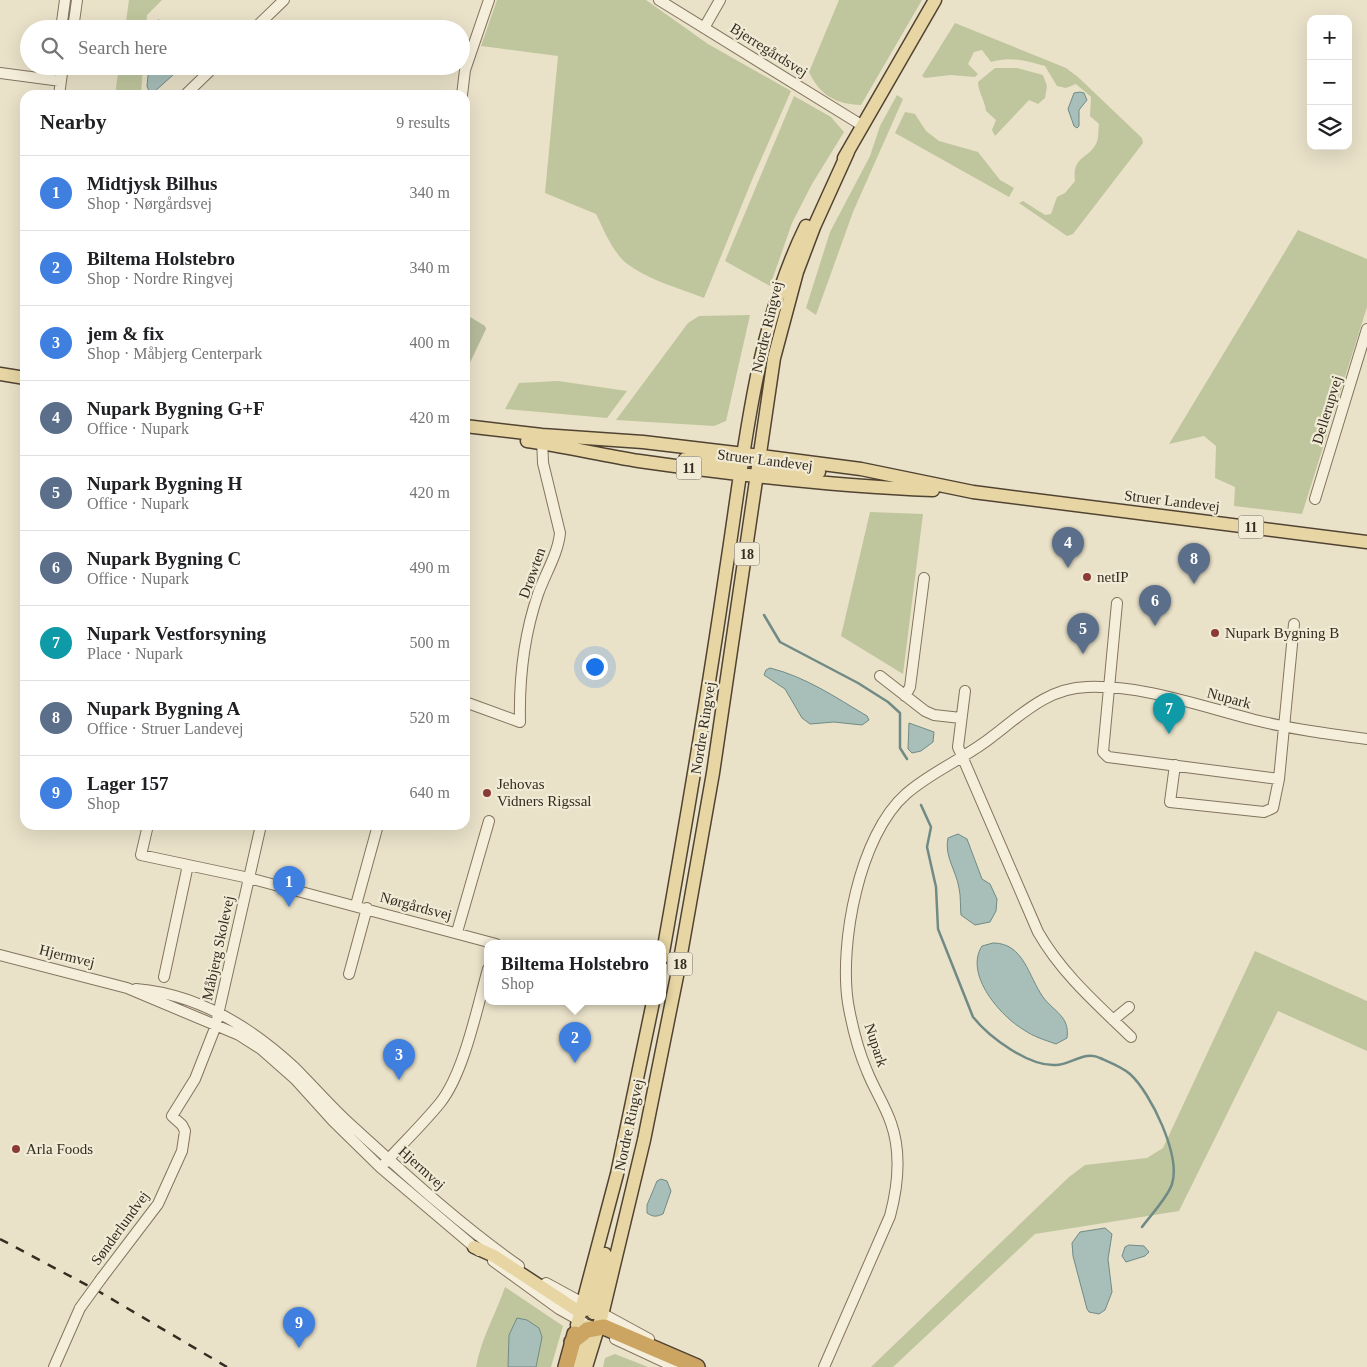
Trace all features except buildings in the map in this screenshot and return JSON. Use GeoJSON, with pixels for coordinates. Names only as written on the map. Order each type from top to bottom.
{"type":"FeatureCollection","features":[{"type":"Feature","properties":{"kind":"highway","name":"18"},"geometry":{"type":"LineString","coordinates":[[566,1367],[572,1342],[589,1320]]}},
{"type":"Feature","properties":{"kind":"highway"},"geometry":{"type":"LineString","coordinates":[[589,1320],[697,1367]]}},
{"type":"Feature","properties":{"kind":"main road","name":"Nordre Ringvej"},"geometry":{"type":"LineString","coordinates":[[589,1320],[607,1293],[644,1140],[678,971],[737,618],[752,469],[752,406],[773,311],[800,238],[826,188],[935,0]]}},
{"type":"Feature","properties":{"kind":"main road","name":"Nordre Ringvej"},"geometry":{"type":"LineString","coordinates":[[665,940],[696,770],[738,496],[752,469],[763,440],[774,358],[785,309],[814,227],[848,152]]}},
{"type":"Feature","properties":{"kind":"main road"},"geometry":{"type":"LineString","coordinates":[[0,368],[20,370]]}},
{"type":"Feature","properties":{"kind":"main road"},"geometry":{"type":"LineString","coordinates":[[0,374],[20,377]]}},
{"type":"Feature","properties":{"kind":"main road","name":"Struer Landevej"},"geometry":{"type":"LineString","coordinates":[[470,427],[542,439],[605,454],[752,469],[886,474],[973,492],[1367,542]]}},
{"type":"Feature","properties":{"kind":"main road","name":"Struer Landevej"},"geometry":{"type":"LineString","coordinates":[[470,433],[542,439],[643,442],[728,452],[752,469],[859,487],[973,492]]}},
{"type":"Feature","properties":{"kind":"main road","name":"Nordre Ringvej"},"geometry":{"type":"LineString","coordinates":[[589,1320],[617,1174],[653,1005]]}},
{"type":"Feature","properties":{"kind":"main road"},"geometry":{"type":"LineString","coordinates":[[474,1247],[494,1256],[589,1320],[578,1367]]}},
{"type":"Feature","properties":{"kind":"main road","name":"18"},"geometry":{"type":"LineString","coordinates":[[586,1367],[589,1320]]}},
{"type":"Feature","properties":{"kind":"street"},"geometry":{"type":"LineString","coordinates":[[62,20],[65,0]]}},
{"type":"Feature","properties":{"kind":"street"},"geometry":{"type":"LineString","coordinates":[[74,20],[77,0]]}},
{"type":"Feature","properties":{"kind":"street"},"geometry":{"type":"LineString","coordinates":[[263,20],[284,0]]}},
{"type":"Feature","properties":{"kind":"street"},"geometry":{"type":"LineString","coordinates":[[470,55],[489,0]]}},
{"type":"Feature","properties":{"kind":"street","name":"Bjerregårdsvej"},"geometry":{"type":"LineString","coordinates":[[659,0],[863,126]]}},
{"type":"Feature","properties":{"kind":"street"},"geometry":{"type":"LineString","coordinates":[[704,28],[720,0]]}},
{"type":"Feature","properties":{"kind":"street"},"geometry":{"type":"LineString","coordinates":[[0,73],[61,81]]}},
{"type":"Feature","properties":{"kind":"street"},"geometry":{"type":"LineString","coordinates":[[60,90],[62,75]]}},
{"type":"Feature","properties":{"kind":"street"},"geometry":{"type":"LineString","coordinates":[[190,90],[206,75]]}},
{"type":"Feature","properties":{"kind":"street"},"geometry":{"type":"LineString","coordinates":[[463,90],[464,75]]}},
{"type":"Feature","properties":{"kind":"street","name":"Dellerupvej"},"geometry":{"type":"LineString","coordinates":[[1315,499],[1367,329]]}},
{"type":"Feature","properties":{"kind":"street","name":"Drøwten"},"geometry":{"type":"LineString","coordinates":[[470,704],[520,722],[521,668],[538,595],[559,543],[560,533],[543,463],[542,439]]}},
{"type":"Feature","properties":{"kind":"street"},"geometry":{"type":"LineString","coordinates":[[905,696],[910,687],[924,578]]}},
{"type":"Feature","properties":{"kind":"street"},"geometry":{"type":"LineString","coordinates":[[1117,603],[1103,752],[1108,757],[1279,779]]}},
{"type":"Feature","properties":{"kind":"street"},"geometry":{"type":"LineString","coordinates":[[1175,765],[1170,802],[1264,812],[1273,808],[1279,779],[1294,624]]}},
{"type":"Feature","properties":{"kind":"street"},"geometry":{"type":"LineString","coordinates":[[880,676],[929,713],[961,718]]}},
{"type":"Feature","properties":{"kind":"street","name":"Nupark"},"geometry":{"type":"LineString","coordinates":[[824,1367],[890,1216],[898,1172],[898,1153],[891,1122],[866,1070],[856,1038],[848,1002],[846,964],[850,917],[866,862],[892,811],[904,796],[992,737],[1026,709],[1043,699],[1066,690],[1085,687],[1108,687],[1166,697],[1283,727],[1367,738]]}},
{"type":"Feature","properties":{"kind":"street"},"geometry":{"type":"LineString","coordinates":[[965,691],[958,747],[1038,932],[1052,956],[1069,977],[1131,1037]]}},
{"type":"Feature","properties":{"kind":"street","name":"Nørgårdsvej"},"geometry":{"type":"LineString","coordinates":[[457,932],[489,821]]}},
{"type":"Feature","properties":{"kind":"street","name":"Måbjerg Skolevej"},"geometry":{"type":"LineString","coordinates":[[147,830],[141,855],[249,878]]}},
{"type":"Feature","properties":{"kind":"street","name":"Måbjerg Skolevej"},"geometry":{"type":"LineString","coordinates":[[216,1024],[260,830]]}},
{"type":"Feature","properties":{"kind":"street","name":"Nørgårdsvej"},"geometry":{"type":"LineString","coordinates":[[356,905],[377,830]]}},
{"type":"Feature","properties":{"kind":"street"},"geometry":{"type":"LineString","coordinates":[[164,977],[188,865]]}},
{"type":"Feature","properties":{"kind":"street","name":"Nørgårdsvej"},"geometry":{"type":"LineString","coordinates":[[249,878],[484,941]]}},
{"type":"Feature","properties":{"kind":"street","name":"Nørgårdsvej"},"geometry":{"type":"LineString","coordinates":[[350,974],[367,908]]}},
{"type":"Feature","properties":{"kind":"street","name":"Hjermvej"},"geometry":{"type":"LineString","coordinates":[[0,955],[127,988],[216,1024],[261,1049],[295,1079],[333,1122],[381,1168],[474,1247]]}},
{"type":"Feature","properties":{"kind":"street"},"geometry":{"type":"LineString","coordinates":[[381,1168],[440,1103],[450,1087],[462,1056],[484,983]]}},
{"type":"Feature","properties":{"kind":"street","name":"Hjermvej"},"geometry":{"type":"LineString","coordinates":[[127,988],[154,990],[189,1000],[220,1013],[272,1049],[294,1068],[349,1124],[448,1212],[478,1236],[534,1276],[589,1320],[675,1367]]}},
{"type":"Feature","properties":{"kind":"street"},"geometry":{"type":"LineString","coordinates":[[1113,1020],[1129,1007]]}},
{"type":"Feature","properties":{"kind":"street","name":"Sønderlundvej"},"geometry":{"type":"LineString","coordinates":[[54,1367],[80,1308],[158,1204],[185,1140],[182,1124],[172,1116],[195,1080],[216,1024]]}},
{"type":"Feature","properties":{"kind":"street","name":"Hjermvej"},"geometry":{"type":"LineString","coordinates":[[589,1320],[707,1367]]}},
{"type":"Feature","properties":{"kind":"green space"},"geometry":{"type":"Polygon","coordinates":[[[129,0],[162,0],[147,15],[147,20],[126,20],[129,0]]]}},
{"type":"Feature","properties":{"kind":"green space"},"geometry":{"type":"Polygon","coordinates":[[[497,0],[646,0],[708,44],[791,91],[704,298],[654,279],[635,269],[617,253],[596,214],[545,193],[558,56],[481,46],[497,0]]]}},
{"type":"Feature","properties":{"kind":"green space"},"geometry":{"type":"Polygon","coordinates":[[[839,0],[922,0],[861,105],[843,103],[829,97],[818,87],[809,72],[839,0]]]}},
{"type":"Feature","properties":{"kind":"green space"},"geometry":{"type":"Polygon","coordinates":[[[955,23],[1066,68],[1078,77],[1142,138],[1143,143],[1073,234],[1067,236],[1019,203],[1023,201],[1045,215],[1051,214],[1057,197],[1065,193],[1075,181],[1078,163],[1098,140],[1099,124],[1090,116],[1091,97],[1076,84],[1066,88],[1057,86],[1045,66],[1012,59],[991,62],[982,50],[974,52],[968,64],[978,74],[975,77],[951,75],[925,78],[922,76],[955,23]]]}},
{"type":"Feature","properties":{"kind":"green space"},"geometry":{"type":"Polygon","coordinates":[[[995,68],[1017,68],[1043,75],[1047,86],[1045,98],[1038,104],[1029,100],[995,136],[992,130],[996,120],[986,111],[978,82],[995,68]]]}},
{"type":"Feature","properties":{"kind":"green space"},"geometry":{"type":"Polygon","coordinates":[[[118,75],[142,75],[141,90],[116,90],[118,75]]]}},
{"type":"Feature","properties":{"kind":"green space"},"geometry":{"type":"Polygon","coordinates":[[[897,95],[903,99],[853,212],[816,315],[806,308],[830,232],[870,156],[880,126],[897,95]]]}},
{"type":"Feature","properties":{"kind":"green space"},"geometry":{"type":"Polygon","coordinates":[[[794,96],[831,117],[844,132],[812,184],[792,223],[770,286],[725,261],[794,96]]]}},
{"type":"Feature","properties":{"kind":"green space"},"geometry":{"type":"Polygon","coordinates":[[[905,112],[915,114],[926,131],[939,141],[978,152],[1000,180],[1014,188],[1009,197],[895,133],[905,112]]]}},
{"type":"Feature","properties":{"kind":"green space"},"geometry":{"type":"Polygon","coordinates":[[[1298,230],[1367,259],[1367,307],[1302,514],[1234,506],[1235,487],[1215,478],[1216,446],[1204,436],[1169,444],[1298,230]]]}},
{"type":"Feature","properties":{"kind":"green space"},"geometry":{"type":"Polygon","coordinates":[[[750,315],[726,421],[714,426],[616,420],[688,323],[699,316],[750,315]]]}},
{"type":"Feature","properties":{"kind":"green space"},"geometry":{"type":"Polygon","coordinates":[[[470,317],[485,326],[486,329],[470,363],[470,317]]]}},
{"type":"Feature","properties":{"kind":"green space"},"geometry":{"type":"Polygon","coordinates":[[[558,381],[627,391],[607,418],[505,409],[519,383],[558,381]]]}},
{"type":"Feature","properties":{"kind":"green space"},"geometry":{"type":"Polygon","coordinates":[[[870,512],[923,514],[903,674],[841,636],[870,512]]]}},
{"type":"Feature","properties":{"kind":"green space"},"geometry":{"type":"Polygon","coordinates":[[[1255,951],[1367,1001],[1367,1051],[1278,1011],[1179,1211],[1035,1234],[893,1367],[871,1367],[1069,1177],[1085,1165],[1147,1158],[1163,1148],[1255,951]]]}},
{"type":"Feature","properties":{"kind":"green space"},"geometry":{"type":"Polygon","coordinates":[[[505,1287],[563,1326],[551,1367],[476,1367],[485,1336],[505,1287]]]}},
{"type":"Feature","properties":{"kind":"green space"},"geometry":{"type":"Polygon","coordinates":[[[615,1354],[648,1367],[603,1367],[605,1358],[615,1354]]]}},
{"type":"Feature","properties":{"kind":"water"},"geometry":{"type":"Polygon","coordinates":[[[148,75],[173,75],[156,90],[149,90],[148,75]]]}},
{"type":"Feature","properties":{"kind":"water"},"geometry":{"type":"Polygon","coordinates":[[[1074,93],[1084,93],[1087,100],[1079,110],[1079,126],[1077,128],[1074,126],[1068,109],[1074,93]]]}},
{"type":"Feature","properties":{"kind":"water"},"geometry":{"type":"Polygon","coordinates":[[[770,668],[820,688],[867,716],[869,720],[862,725],[834,722],[810,724],[802,718],[785,689],[764,675],[766,670],[770,668]]]}},
{"type":"Feature","properties":{"kind":"water"},"geometry":{"type":"Polygon","coordinates":[[[909,723],[934,732],[933,742],[921,751],[912,753],[908,749],[909,723]]]}},
{"type":"Feature","properties":{"kind":"water"},"geometry":{"type":"Polygon","coordinates":[[[958,834],[967,839],[982,879],[990,884],[997,899],[996,911],[990,922],[975,925],[961,915],[958,881],[949,857],[947,845],[948,838],[958,834]]]}},
{"type":"Feature","properties":{"kind":"water"},"geometry":{"type":"Polygon","coordinates":[[[993,943],[1003,944],[1012,948],[1024,962],[1043,997],[1064,1019],[1067,1038],[1056,1044],[1036,1036],[1015,1024],[995,1005],[981,981],[978,969],[978,957],[982,946],[993,943]]]}},
{"type":"Feature","properties":{"kind":"water"},"geometry":{"type":"Polygon","coordinates":[[[661,1179],[667,1181],[671,1191],[663,1214],[653,1216],[647,1213],[647,1205],[657,1181],[661,1179]]]}},
{"type":"Feature","properties":{"kind":"water"},"geometry":{"type":"Polygon","coordinates":[[[1105,1228],[1112,1234],[1108,1259],[1112,1292],[1105,1310],[1099,1314],[1089,1312],[1087,1309],[1073,1256],[1072,1243],[1080,1232],[1105,1228]]]}},
{"type":"Feature","properties":{"kind":"water"},"geometry":{"type":"Polygon","coordinates":[[[1129,1245],[1144,1246],[1149,1252],[1145,1256],[1126,1262],[1122,1256],[1125,1247],[1129,1245]]]}},
{"type":"Feature","properties":{"kind":"water"},"geometry":{"type":"Polygon","coordinates":[[[517,1318],[527,1320],[539,1328],[542,1337],[536,1367],[508,1367],[509,1335],[517,1318]]]}},
{"type":"Feature","properties":{"kind":"waterway"},"geometry":{"type":"LineString","coordinates":[[764,615],[780,642],[858,683],[888,702],[900,713],[900,748],[907,759]]}},
{"type":"Feature","properties":{"kind":"waterway"},"geometry":{"type":"LineString","coordinates":[[921,805],[931,827],[927,847],[936,887],[938,929],[973,1017],[999,1042],[1034,1061],[1056,1065],[1095,1056],[1123,1069],[1138,1083],[1155,1110],[1168,1142],[1174,1172],[1172,1184],[1167,1195],[1142,1227]]}},
{"type":"Feature","properties":{"kind":"railway"},"geometry":{"type":"LineString","coordinates":[[0,1239],[98,1291],[227,1367]]}},
{"type":"Feature","properties":{"kind":"place","name":"Nupark Bygning G+F"},"geometry":{"type":"Point","coordinates":[1068,568]}},
{"type":"Feature","properties":{"kind":"place","name":"netIP"},"geometry":{"type":"Point","coordinates":[1087,577]}},
{"type":"Feature","properties":{"kind":"place","name":"Nupark Bygning A"},"geometry":{"type":"Point","coordinates":[1194,584]}},
{"type":"Feature","properties":{"kind":"place","name":"Nupark Bygning C"},"geometry":{"type":"Point","coordinates":[1155,626]}},
{"type":"Feature","properties":{"kind":"place","name":"Nupark Bygning B"},"geometry":{"type":"Point","coordinates":[1215,633]}},
{"type":"Feature","properties":{"kind":"place","name":"Nupark Bygning H"},"geometry":{"type":"Point","coordinates":[1083,654]}},
{"type":"Feature","properties":{"kind":"place","name":"Nupark Vestforsyning"},"geometry":{"type":"Point","coordinates":[1169,734]}},
{"type":"Feature","properties":{"kind":"place","name":"Jehovas Vidners Rigssal"},"geometry":{"type":"Point","coordinates":[487,793]}},
{"type":"Feature","properties":{"kind":"place","name":"Midtjysk Bilhus"},"geometry":{"type":"Point","coordinates":[289,907]}},
{"type":"Feature","properties":{"kind":"place","name":"Biltema Holstebro"},"geometry":{"type":"Point","coordinates":[575,1063]}},
{"type":"Feature","properties":{"kind":"place","name":"jem & fix"},"geometry":{"type":"Point","coordinates":[399,1080]}},
{"type":"Feature","properties":{"kind":"place","name":"Arla Foods"},"geometry":{"type":"Point","coordinates":[16,1149]}},
{"type":"Feature","properties":{"kind":"place","name":"Lager 157"},"geometry":{"type":"Point","coordinates":[299,1348]}}]}
